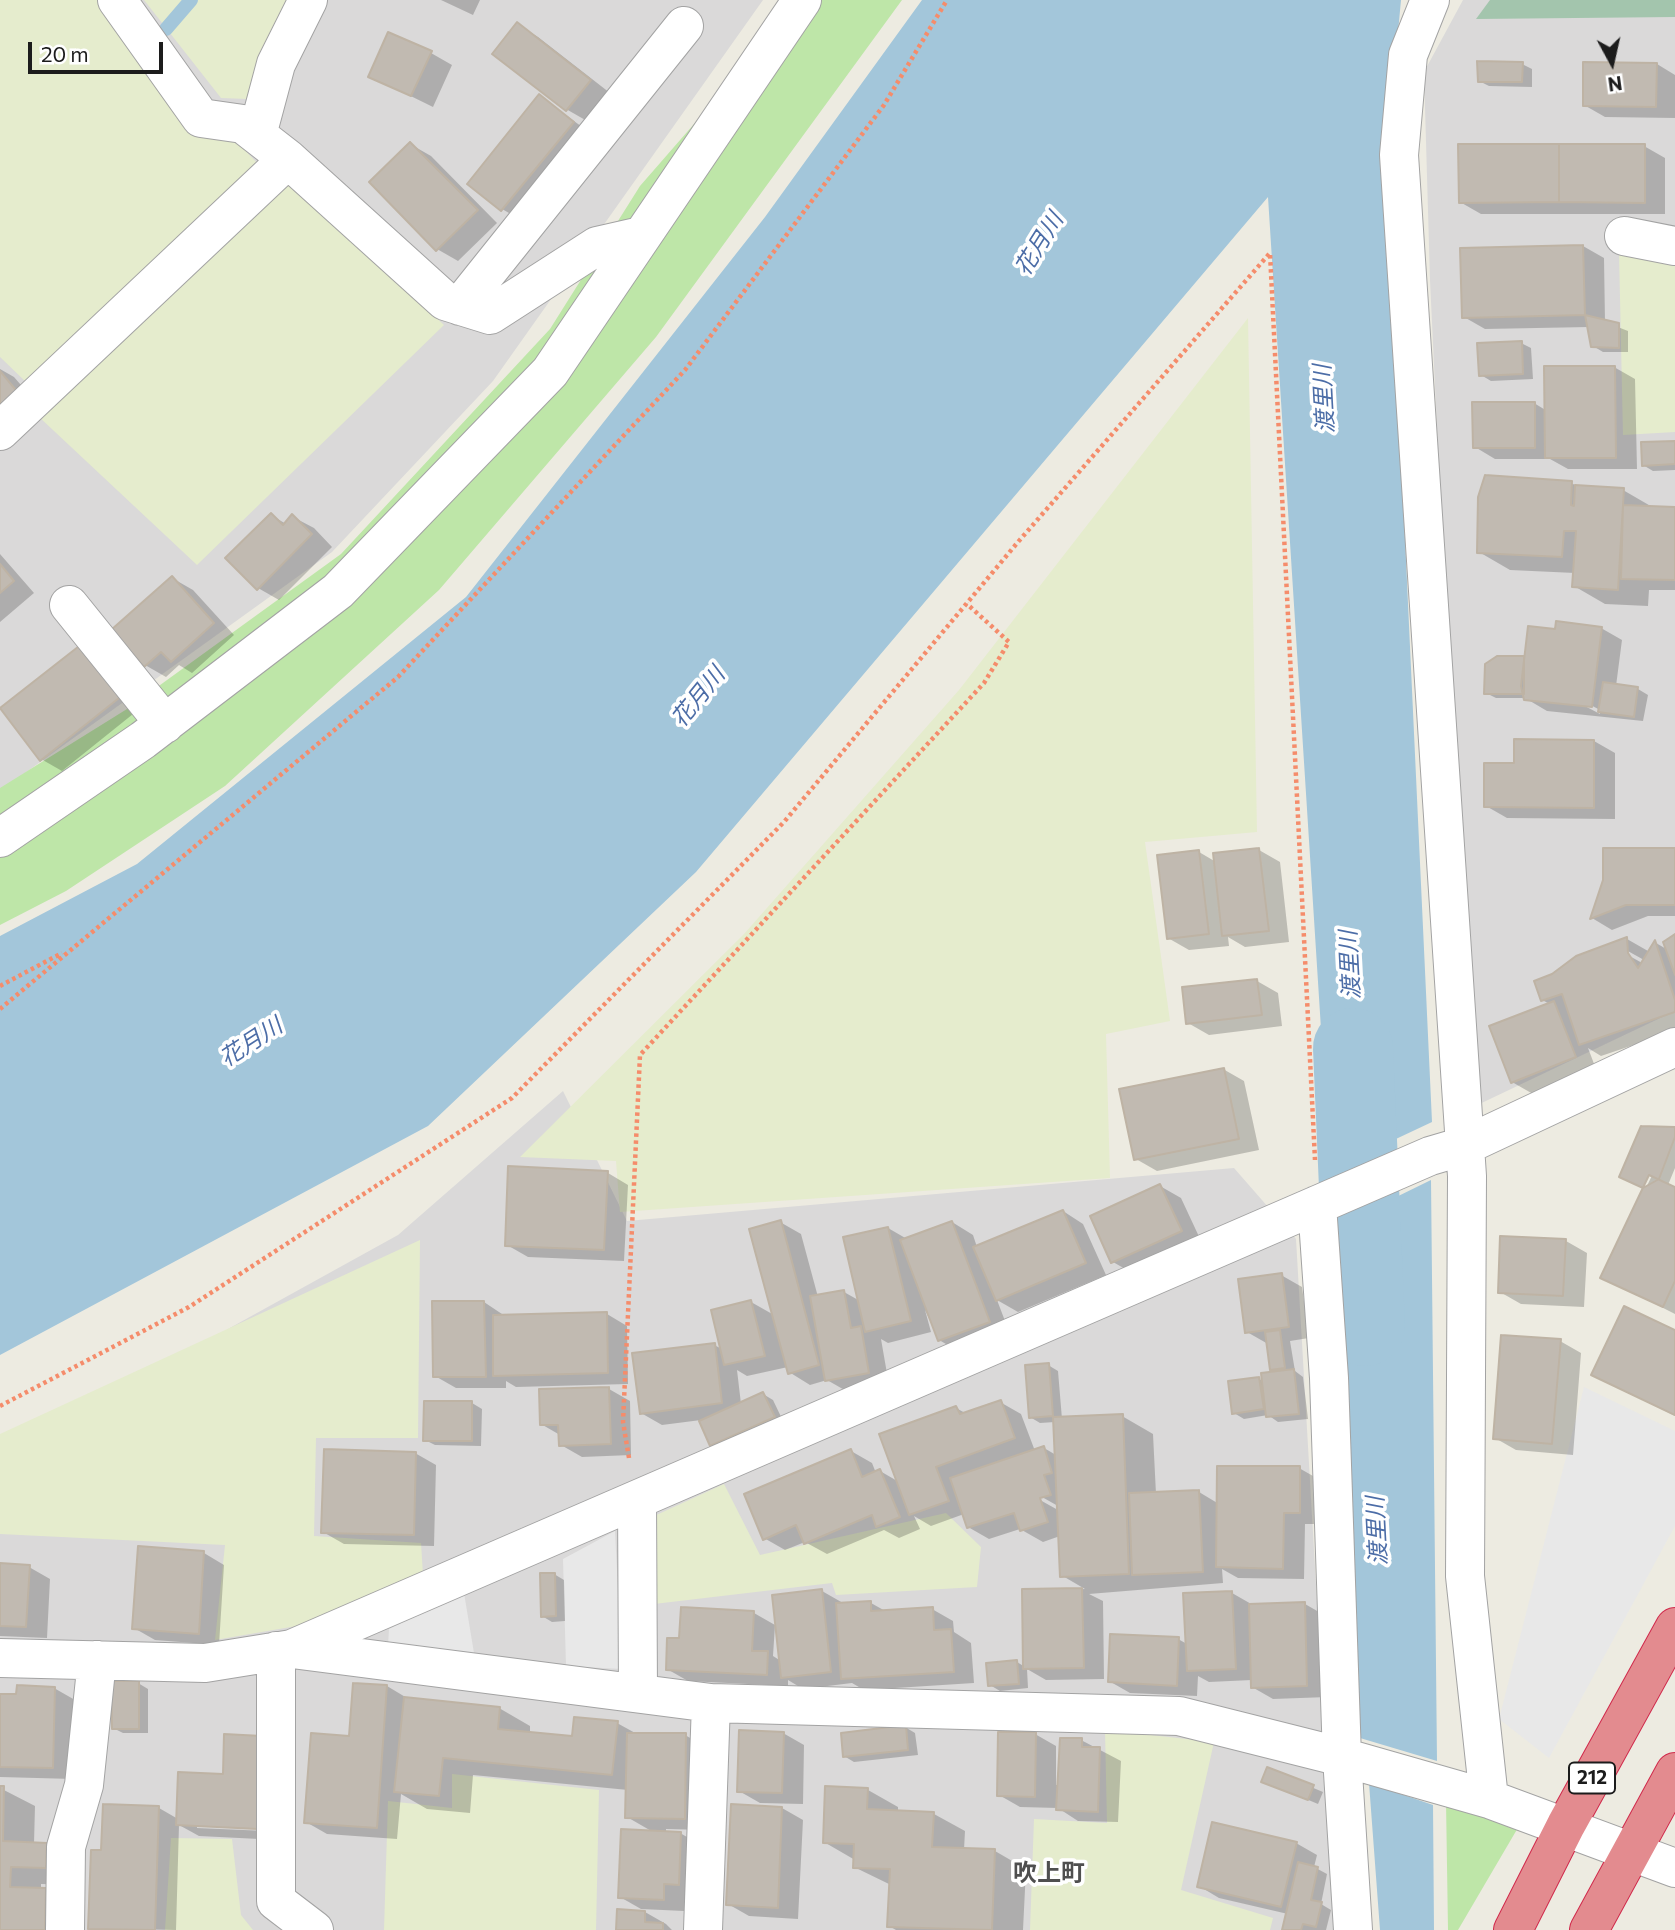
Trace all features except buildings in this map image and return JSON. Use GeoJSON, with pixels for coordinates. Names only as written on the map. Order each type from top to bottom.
{"type":"FeatureCollection","features":[{"type":"Feature","properties":{"kind":"highway","name":"212"},"geometry":{"type":"LineString","coordinates":[[1513,1930],[1566,1825],[1675,1627]]}},
{"type":"Feature","properties":{"kind":"highway"},"geometry":{"type":"LineString","coordinates":[[1589,1930],[1675,1772]]}},
{"type":"Feature","properties":{"kind":"street"},"geometry":{"type":"LineString","coordinates":[[117,0],[201,118],[243,124],[288,159],[445,301],[490,315],[597,246],[641,236]]}},
{"type":"Feature","properties":{"kind":"street"},"geometry":{"type":"LineString","coordinates":[[257,135],[275,64],[308,0]]}},
{"type":"Feature","properties":{"kind":"street"},"geometry":{"type":"LineString","coordinates":[[0,838],[164,724],[338,591],[550,372],[802,0]]}},
{"type":"Feature","properties":{"kind":"street"},"geometry":{"type":"LineString","coordinates":[[1430,0],[1408,55],[1399,155],[1465,1576],[1489,1799]]}},
{"type":"Feature","properties":{"kind":"street"},"geometry":{"type":"LineString","coordinates":[[460,306],[684,26]]}},
{"type":"Feature","properties":{"kind":"street"},"geometry":{"type":"LineString","coordinates":[[0,431],[288,159]]}},
{"type":"Feature","properties":{"kind":"street"},"geometry":{"type":"LineString","coordinates":[[1624,236],[1675,246]]}},
{"type":"Feature","properties":{"kind":"street"},"geometry":{"type":"LineString","coordinates":[[69,605],[164,724]]}},
{"type":"Feature","properties":{"kind":"street"},"geometry":{"type":"LineString","coordinates":[[0,1658],[205,1663],[284,1650],[1447,1151],[1675,1047]]}},
{"type":"Feature","properties":{"kind":"street"},"geometry":{"type":"LineString","coordinates":[[1317,1205],[1329,1378],[1342,1757],[1353,1930]]}},
{"type":"Feature","properties":{"kind":"street"},"geometry":{"type":"LineString","coordinates":[[637,1500],[638,1693]]}},
{"type":"Feature","properties":{"kind":"street"},"geometry":{"type":"LineString","coordinates":[[284,1650],[711,1703],[1179,1716],[1342,1757],[1489,1799],[1566,1825],[1675,1868]]}},
{"type":"Feature","properties":{"kind":"street"},"geometry":{"type":"LineString","coordinates":[[284,1650],[276,1900],[314,1930]]}},
{"type":"Feature","properties":{"kind":"street"},"geometry":{"type":"LineString","coordinates":[[65,1930],[66,1847],[84,1785],[97,1660]]}},
{"type":"Feature","properties":{"kind":"street"},"geometry":{"type":"LineString","coordinates":[[703,1930],[711,1703]]}},
{"type":"Feature","properties":{"kind":"path"},"geometry":{"type":"LineString","coordinates":[[0,1009],[398,677],[685,370],[884,106],[947,0]]}},
{"type":"Feature","properties":{"kind":"path"},"geometry":{"type":"LineString","coordinates":[[0,1406],[189,1307],[512,1098],[784,822],[967,604],[1270,253],[1317,1205]]}},
{"type":"Feature","properties":{"kind":"path"},"geometry":{"type":"LineString","coordinates":[[637,1500],[623,1422],[640,1055],[984,682],[1009,642],[967,604]]}},
{"type":"Feature","properties":{"kind":"path"},"geometry":{"type":"LineString","coordinates":[[0,986],[72,947]]}},
{"type":"Feature","properties":{"kind":"shaded area"},"geometry":{"type":"Polygon","coordinates":[[[0,0],[763,0],[493,381],[332,552],[0,791],[0,0]]]}},
{"type":"Feature","properties":{"kind":"shaded area"},"geometry":{"type":"Polygon","coordinates":[[[1463,0],[1675,0],[1675,1011],[1469,1109],[1430,280],[1424,72],[1463,0]]]}},
{"type":"Feature","properties":{"kind":"shaded area"},"geometry":{"type":"Polygon","coordinates":[[[563,1091],[627,1221],[1234,1168],[1296,1239],[1336,1930],[0,1930],[0,1455],[398,1235],[563,1091]]]}},
{"type":"Feature","properties":{"kind":"shaded area"},"geometry":{"type":"Polygon","coordinates":[[[1584,1387],[1675,1431],[1675,1526],[1549,1758],[1499,1719],[1584,1387]]]}},
{"type":"Feature","properties":{"kind":"shaded area"},"geometry":{"type":"Polygon","coordinates":[[[615,1531],[622,1669],[566,1666],[563,1559],[615,1531]]]}},
{"type":"Feature","properties":{"kind":"shaded area"},"geometry":{"type":"Polygon","coordinates":[[[464,1593],[475,1659],[388,1646],[389,1629],[464,1593]]]}},
{"type":"Feature","properties":{"kind":"green space"},"geometry":{"type":"Polygon","coordinates":[[[0,0],[98,0],[194,134],[236,141],[260,166],[27,383],[0,357],[0,0]]]}},
{"type":"Feature","properties":{"kind":"green space"},"geometry":{"type":"Polygon","coordinates":[[[144,0],[288,0],[248,99],[221,98],[144,0]]]}},
{"type":"Feature","properties":{"kind":"green space"},"geometry":{"type":"Polygon","coordinates":[[[802,0],[902,0],[656,337],[439,590],[225,786],[66,891],[0,925],[0,788],[127,709],[341,554],[550,329],[640,186],[802,0]]]}},
{"type":"Feature","properties":{"kind":"green space"},"geometry":{"type":"Polygon","coordinates":[[[1490,0],[1675,0],[1675,17],[1476,19],[1490,0]]]}},
{"type":"Feature","properties":{"kind":"green space"},"geometry":{"type":"Polygon","coordinates":[[[287,173],[444,325],[197,565],[38,416],[287,173]]]}},
{"type":"Feature","properties":{"kind":"green space"},"geometry":{"type":"Polygon","coordinates":[[[1619,252],[1675,262],[1675,432],[1623,435],[1619,252]]]}},
{"type":"Feature","properties":{"kind":"green space"},"geometry":{"type":"Polygon","coordinates":[[[1248,318],[1257,832],[1145,842],[1170,1021],[1106,1034],[1110,1178],[620,1212],[616,1161],[520,1157],[744,934],[959,690],[1248,318]]]}},
{"type":"Feature","properties":{"kind":"green space"},"geometry":{"type":"Polygon","coordinates":[[[420,1240],[418,1438],[316,1438],[314,1536],[421,1543],[423,1575],[320,1622],[215,1640],[225,1545],[0,1534],[0,1434],[420,1240]]]}},
{"type":"Feature","properties":{"kind":"green space"},"geometry":{"type":"Polygon","coordinates":[[[724,1484],[760,1555],[946,1513],[981,1547],[977,1587],[836,1595],[832,1583],[654,1604],[652,1517],[724,1484]]]}},
{"type":"Feature","properties":{"kind":"green space"},"geometry":{"type":"Polygon","coordinates":[[[1105,1730],[1214,1742],[1181,1890],[1273,1918],[1270,1930],[1030,1930],[1034,1819],[1107,1823],[1105,1730]]]}},
{"type":"Feature","properties":{"kind":"green space"},"geometry":{"type":"Polygon","coordinates":[[[452,1774],[599,1790],[596,1930],[384,1930],[388,1801],[452,1808],[452,1774]]]}},
{"type":"Feature","properties":{"kind":"green space"},"geometry":{"type":"Polygon","coordinates":[[[1446,1801],[1519,1826],[1458,1930],[1448,1930],[1446,1801]]]}},
{"type":"Feature","properties":{"kind":"green space"},"geometry":{"type":"Polygon","coordinates":[[[171,1838],[232,1839],[241,1915],[253,1930],[165,1930],[171,1838]]]}},
{"type":"Feature","properties":{"kind":"water","name":"花月川"},"geometry":{"type":"Polygon","coordinates":[[[922,0],[1401,0],[1387,150],[1432,1122],[1330,1170],[1268,197],[696,872],[428,1126],[0,1355],[0,936],[137,864],[466,597],[765,217],[922,0]]]}},
{"type":"Feature","properties":{"kind":"water"},"geometry":{"type":"Polygon","coordinates":[[[1431,1180],[1437,1761],[1360,1738],[1333,1228],[1431,1180]]]}},
{"type":"Feature","properties":{"kind":"water"},"geometry":{"type":"Polygon","coordinates":[[[1369,1783],[1433,1805],[1434,1930],[1380,1930],[1369,1783]]]}},
{"type":"Feature","properties":{"kind":"waterway"},"geometry":{"type":"LineString","coordinates":[[166,29],[191,0]]}},
{"type":"Feature","properties":{"kind":"waterway","name":"渡里川"},"geometry":{"type":"LineString","coordinates":[[1353,1048],[1365,1326]]}},
{"type":"Feature","properties":{"kind":"district","name":"吹上町"},"geometry":{"type":"Point","coordinates":[1049,1873]}}]}
